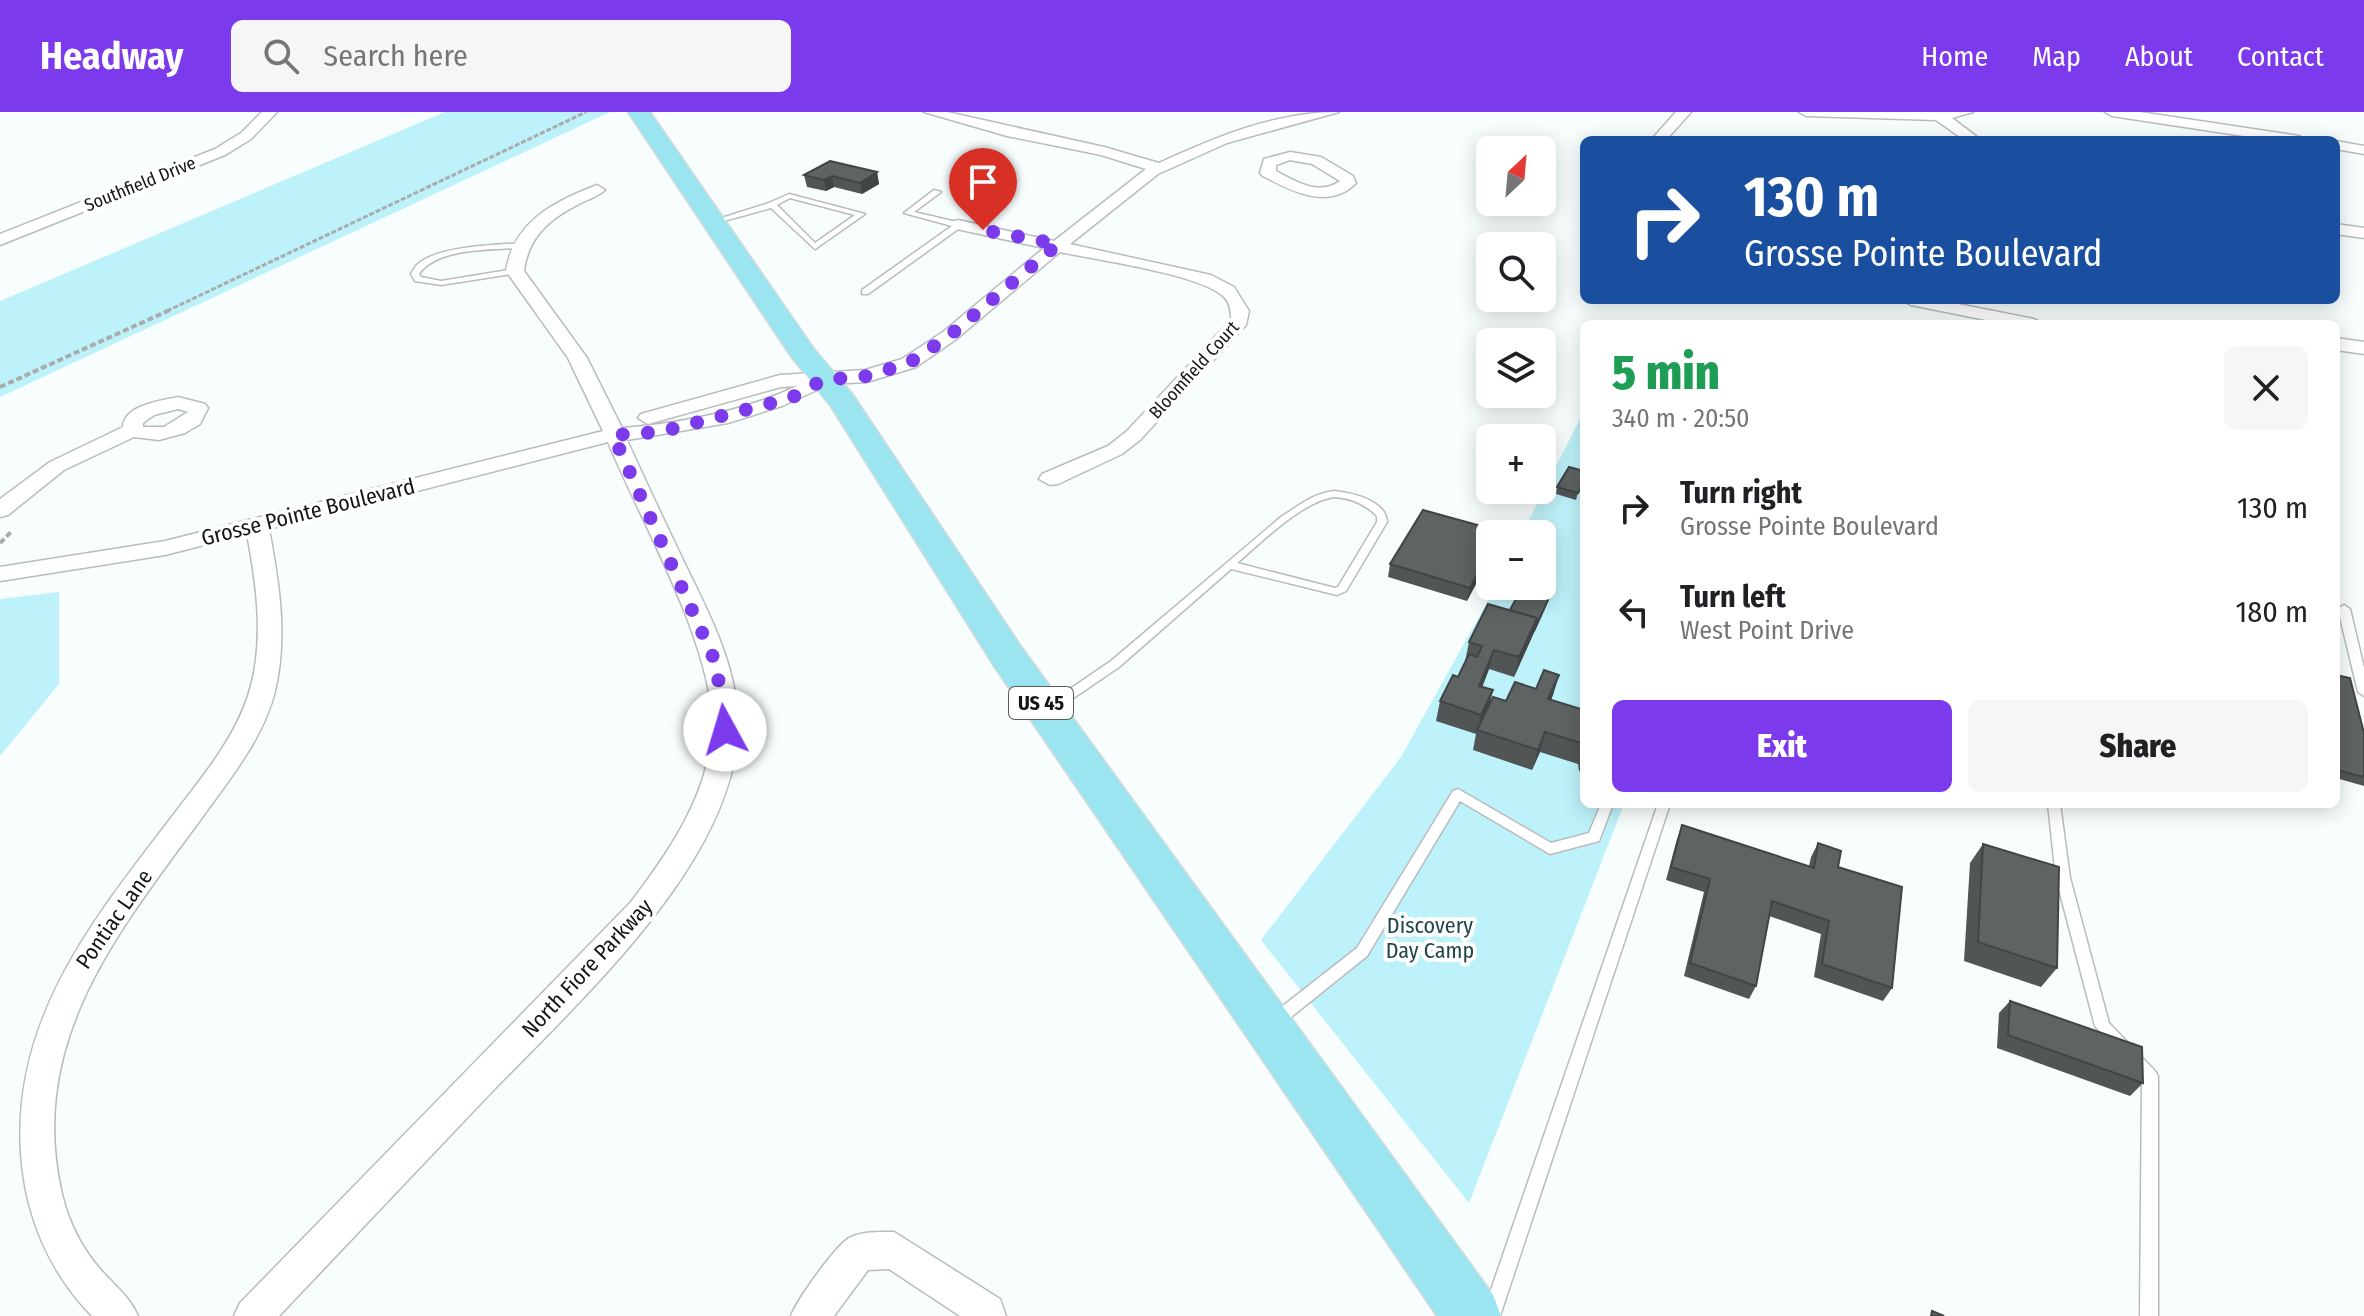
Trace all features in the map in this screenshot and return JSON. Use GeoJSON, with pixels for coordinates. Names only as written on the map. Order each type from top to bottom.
{"type":"FeatureCollection","features":[{"type":"Feature","properties":{"kind":"main road","name":"US 45"},"geometry":{"type":"LineString","coordinates":[[639,112],[823,380],[842,401],[1046,711],[1472,1316]]}},
{"type":"Feature","properties":{"kind":"street","name":"Southfield Drive"},"geometry":{"type":"LineString","coordinates":[[0,240],[220,152],[246,136],[270,112]]}},
{"type":"Feature","properties":{"kind":"street"},"geometry":{"type":"LineString","coordinates":[[931,112],[1104,151],[1160,168]]}},
{"type":"Feature","properties":{"kind":"street","name":"Grosse Pointe Boulevard"},"geometry":{"type":"LineString","coordinates":[[0,574],[108,560],[613,435],[660,432],[791,398],[823,380],[893,370],[926,353],[1116,197],[1160,168],[1260,146],[1332,112]]}},
{"type":"Feature","properties":{"kind":"street"},"geometry":{"type":"LineString","coordinates":[[1662,136],[1684,112]]}},
{"type":"Feature","properties":{"kind":"street"},"geometry":{"type":"LineString","coordinates":[[1806,112],[1939,116],[1966,112]]}},
{"type":"Feature","properties":{"kind":"street"},"geometry":{"type":"LineString","coordinates":[[2112,112],[2272,136]]}},
{"type":"Feature","properties":{"kind":"street"},"geometry":{"type":"LineString","coordinates":[[991,127],[1009,116]]}},
{"type":"Feature","properties":{"kind":"street"},"geometry":{"type":"LineString","coordinates":[[1939,116],[1968,136]]}},
{"type":"Feature","properties":{"kind":"street"},"geometry":{"type":"LineString","coordinates":[[1260,146],[1316,160],[1348,179],[1348,183],[1331,192],[1301,190],[1268,173],[1269,162],[1260,146]]}},
{"type":"Feature","properties":{"kind":"street"},"geometry":{"type":"LineString","coordinates":[[2340,146],[2364,150]]}},
{"type":"Feature","properties":{"kind":"street"},"geometry":{"type":"LineString","coordinates":[[515,271],[523,245],[532,230],[555,209],[597,190]]}},
{"type":"Feature","properties":{"kind":"street"},"geometry":{"type":"LineString","coordinates":[[958,225],[1058,244]]}},
{"type":"Feature","properties":{"kind":"street"},"geometry":{"type":"LineString","coordinates":[[2340,230],[2364,233]]}},
{"type":"Feature","properties":{"kind":"street","name":"Bloomfield Court"},"geometry":{"type":"LineString","coordinates":[[1050,479],[1115,450],[1133,436],[1240,321],[1241,308],[1234,295],[1214,282],[1058,244]]}},
{"type":"Feature","properties":{"kind":"street","name":"North Fiore Parkway"},"geometry":{"type":"LineString","coordinates":[[253,1316],[623,933],[657,893],[696,831],[713,787],[725,730],[725,712],[714,659],[585,372],[515,271]]}},
{"type":"Feature","properties":{"kind":"street"},"geometry":{"type":"LineString","coordinates":[[1934,304],[2014,320]]}},
{"type":"Feature","properties":{"kind":"street"},"geometry":{"type":"LineString","coordinates":[[2340,345],[2364,348]]}},
{"type":"Feature","properties":{"kind":"street"},"geometry":{"type":"LineString","coordinates":[[0,510],[57,466],[133,430]]}},
{"type":"Feature","properties":{"kind":"street","name":"Pontiac Lane"},"geometry":{"type":"LineString","coordinates":[[119,1316],[88,1286],[66,1256],[48,1217],[34,1134],[48,1042],[77,972],[98,936],[230,760],[254,715],[265,683],[268,660],[269,585],[257,525]]}},
{"type":"Feature","properties":{"kind":"street"},"geometry":{"type":"LineString","coordinates":[[810,1316],[859,1252],[894,1250],[987,1312],[987,1316]]}},
{"type":"Feature","properties":{"kind":"lane"},"geometry":{"type":"LineString","coordinates":[[937,192],[908,213],[958,225]]}},
{"type":"Feature","properties":{"kind":"lane"},"geometry":{"type":"LineString","coordinates":[[713,222],[772,205],[789,196],[861,214],[815,247],[772,205]]}},
{"type":"Feature","properties":{"kind":"lane"},"geometry":{"type":"LineString","coordinates":[[865,292],[958,225]]}},
{"type":"Feature","properties":{"kind":"lane"},"geometry":{"type":"LineString","coordinates":[[515,271],[441,283],[418,279],[415,274],[422,262],[437,257],[523,245]]}},
{"type":"Feature","properties":{"kind":"lane"},"geometry":{"type":"LineString","coordinates":[[1046,711],[1116,663],[1230,565],[1293,512],[1317,498],[1344,496],[1364,502],[1382,516],[1374,536],[1342,589],[1337,592],[1230,565]]}},
{"type":"Feature","properties":{"kind":"lane"},"geometry":{"type":"LineString","coordinates":[[2344,609],[2364,692]]}},
{"type":"Feature","properties":{"kind":"lane"},"geometry":{"type":"LineString","coordinates":[[1269,1025],[1362,952],[1458,794],[1550,849],[1594,837],[1605,808]]}},
{"type":"Feature","properties":{"kind":"lane"},"geometry":{"type":"LineString","coordinates":[[1491,1316],[1663,808]]}},
{"type":"Feature","properties":{"kind":"lane"},"geometry":{"type":"LineString","coordinates":[[2054,808],[2063,878],[2102,1026],[2150,1076],[2149,1316]]}},
{"type":"Feature","properties":{"kind":"path"},"geometry":{"type":"LineString","coordinates":[[0,387],[443,182],[586,112]]}},
{"type":"Feature","properties":{"kind":"green space"},"geometry":{"type":"Polygon","coordinates":[[[445,112],[610,112],[0,397],[0,301],[445,112]]]}},
{"type":"Feature","properties":{"kind":"green space","name":"Discovery Day Camp"},"geometry":{"type":"Polygon","coordinates":[[[1580,419],[1580,808],[1622,808],[1469,1203],[1261,940],[1401,757],[1488,600],[1556,600],[1556,520],[1529,520],[1537,504],[1556,504],[1556,467],[1580,419]]]}},
{"type":"Feature","properties":{"kind":"green space"},"geometry":{"type":"Polygon","coordinates":[[[59,592],[59,684],[0,756],[0,599],[59,592]]]}},
{"type":"Feature","properties":{"kind":"building"},"geometry":{"type":"Polygon","coordinates":[[[830,161],[877,172],[860,183],[832,176],[824,180],[804,175],[830,161]]]}},
{"type":"Feature","properties":{"kind":"building"},"geometry":{"type":"Polygon","coordinates":[[[1569,467],[1580,470],[1578,493],[1557,487],[1569,467]]]}},
{"type":"Feature","properties":{"kind":"building"},"geometry":{"type":"Polygon","coordinates":[[[1423,510],[1476,525],[1476,576],[1470,588],[1390,564],[1423,510]]]}},
{"type":"Feature","properties":{"kind":"building"},"geometry":{"type":"Polygon","coordinates":[[[1515,600],[1548,600],[1534,631],[1537,618],[1510,610],[1515,600]]]}},
{"type":"Feature","properties":{"kind":"building"},"geometry":{"type":"Polygon","coordinates":[[[1488,604],[1537,618],[1519,657],[1494,650],[1479,686],[1493,690],[1481,715],[1440,701],[1453,675],[1458,677],[1469,654],[1477,657],[1482,646],[1469,642],[1488,604]]]}},
{"type":"Feature","properties":{"kind":"building"},"geometry":{"type":"Polygon","coordinates":[[[1544,670],[1559,675],[1548,699],[1580,709],[1580,743],[1545,732],[1538,750],[1477,730],[1493,697],[1506,701],[1515,682],[1536,689],[1544,670]]]}},
{"type":"Feature","properties":{"kind":"building"},"geometry":{"type":"Polygon","coordinates":[[[2340,676],[2350,678],[2364,733],[2364,777],[2340,771],[2340,676]]]}},
{"type":"Feature","properties":{"kind":"building"},"geometry":{"type":"Polygon","coordinates":[[[1682,825],[1814,868],[1818,843],[1841,851],[1838,867],[1902,887],[1892,988],[1822,964],[1829,921],[1772,901],[1756,986],[1690,963],[1710,879],[1671,867],[1682,825]]]}},
{"type":"Feature","properties":{"kind":"building"},"geometry":{"type":"Polygon","coordinates":[[[1983,844],[2059,867],[2057,968],[1978,942],[1983,844]]]}},
{"type":"Feature","properties":{"kind":"building"},"geometry":{"type":"Polygon","coordinates":[[[2010,1001],[2142,1047],[2143,1083],[2008,1035],[2010,1001]]]}},
{"type":"Feature","properties":{"kind":"route"},"geometry":{"type":"LineString","coordinates":[[725,730],[725,712],[714,659],[613,435],[660,432],[791,398],[823,380],[867,376],[909,363],[949,336],[1058,244],[983,230]]}}]}
